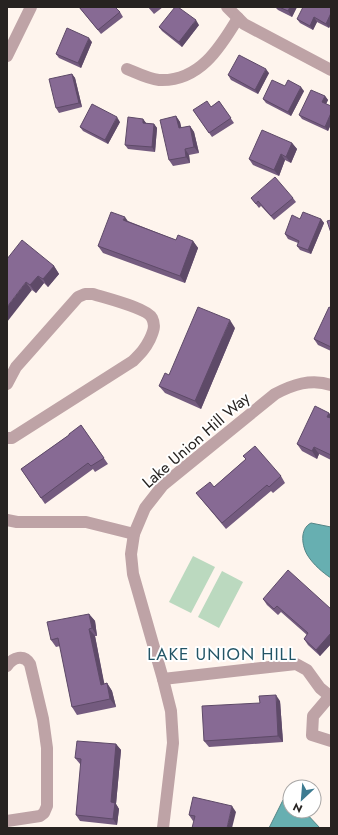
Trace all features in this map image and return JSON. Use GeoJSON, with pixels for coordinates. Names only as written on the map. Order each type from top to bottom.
{"type":"FeatureCollection","features":[{"type":"Feature","properties":{"kind":"street"},"geometry":{"type":"LineString","coordinates":[[7,56],[31,7]]}},
{"type":"Feature","properties":{"kind":"street"},"geometry":{"type":"LineString","coordinates":[[227,7],[244,24],[331,70]]}},
{"type":"Feature","properties":{"kind":"street"},"geometry":{"type":"LineString","coordinates":[[127,69],[149,78],[159,80],[174,79],[189,74],[201,67],[212,56],[226,38],[238,18]]}},
{"type":"Feature","properties":{"kind":"street"},"geometry":{"type":"LineString","coordinates":[[7,384],[16,367],[78,297],[85,294],[92,294],[143,310],[152,317],[154,325],[153,331],[144,350],[134,361],[12,438],[7,438]]}},
{"type":"Feature","properties":{"kind":"street","name":"Lake Union Hill Way"},"geometry":{"type":"LineString","coordinates":[[163,828],[173,743],[171,711],[164,679],[133,574],[131,554],[134,534],[144,508],[163,485],[275,394],[290,386],[308,382],[331,385]]}},
{"type":"Feature","properties":{"kind":"street"},"geometry":{"type":"LineString","coordinates":[[7,520],[17,522],[86,522],[134,534]]}},
{"type":"Feature","properties":{"kind":"street"},"geometry":{"type":"LineString","coordinates":[[7,666],[13,659],[21,657],[28,660],[30,664],[43,719],[47,748],[47,806],[44,813],[40,816],[7,821]]}},
{"type":"Feature","properties":{"kind":"street"},"geometry":{"type":"LineString","coordinates":[[164,679],[296,664],[307,670],[320,688],[330,696],[313,716],[312,735],[331,741]]}},
{"type":"Feature","properties":{"kind":"green space"},"geometry":{"type":"Polygon","coordinates":[[[193,556],[215,567],[191,613],[169,602],[193,556]]]}},
{"type":"Feature","properties":{"kind":"green space"},"geometry":{"type":"Polygon","coordinates":[[[222,571],[243,582],[219,628],[198,617],[222,571]]]}},
{"type":"Feature","properties":{"kind":"water"},"geometry":{"type":"Polygon","coordinates":[[[311,523],[331,527],[331,578],[313,562],[304,548],[303,534],[307,526],[311,523]]]}},
{"type":"Feature","properties":{"kind":"water"},"geometry":{"type":"Polygon","coordinates":[[[282,802],[282,819],[312,819],[320,828],[269,828],[282,802]]]}},
{"type":"Feature","properties":{"kind":"building"},"geometry":{"type":"Polygon","coordinates":[[[79,7],[115,7],[120,12],[98,30],[79,7]]]}},
{"type":"Feature","properties":{"kind":"building"},"geometry":{"type":"Polygon","coordinates":[[[175,7],[178,7],[196,20],[179,42],[159,27],[175,7]]]}},
{"type":"Feature","properties":{"kind":"building"},"geometry":{"type":"Polygon","coordinates":[[[279,7],[290,7],[288,11],[279,7]]]}},
{"type":"Feature","properties":{"kind":"building"},"geometry":{"type":"Polygon","coordinates":[[[303,7],[331,7],[331,13],[326,24],[314,17],[310,26],[297,19],[303,7]]]}},
{"type":"Feature","properties":{"kind":"building"},"geometry":{"type":"Polygon","coordinates":[[[67,28],[89,38],[78,63],[56,54],[67,28]]]}},
{"type":"Feature","properties":{"kind":"building"},"geometry":{"type":"Polygon","coordinates":[[[239,55],[266,69],[255,90],[228,75],[239,55]]]}},
{"type":"Feature","properties":{"kind":"building"},"geometry":{"type":"Polygon","coordinates":[[[72,74],[79,103],[56,108],[49,79],[72,74]]]}},
{"type":"Feature","properties":{"kind":"building"},"geometry":{"type":"Polygon","coordinates":[[[272,80],[285,86],[288,80],[301,87],[288,112],[263,99],[272,80]]]}},
{"type":"Feature","properties":{"kind":"building"},"geometry":{"type":"Polygon","coordinates":[[[311,90],[325,96],[322,102],[331,106],[331,113],[325,127],[299,115],[311,90]]]}},
{"type":"Feature","properties":{"kind":"building"},"geometry":{"type":"Polygon","coordinates":[[[207,101],[211,107],[219,101],[231,118],[209,133],[193,110],[207,101]]]}},
{"type":"Feature","properties":{"kind":"building"},"geometry":{"type":"Polygon","coordinates":[[[92,104],[117,117],[105,140],[80,127],[92,104]]]}},
{"type":"Feature","properties":{"kind":"building"},"geometry":{"type":"Polygon","coordinates":[[[176,116],[179,128],[190,126],[194,147],[185,149],[186,157],[169,160],[160,120],[176,116]]]}},
{"type":"Feature","properties":{"kind":"building"},"geometry":{"type":"Polygon","coordinates":[[[128,117],[143,119],[143,123],[154,124],[152,147],[125,145],[128,117]]]}},
{"type":"Feature","properties":{"kind":"building"},"geometry":{"type":"Polygon","coordinates":[[[262,130],[292,143],[286,157],[281,154],[274,170],[249,159],[262,130]]]}},
{"type":"Feature","properties":{"kind":"building"},"geometry":{"type":"Polygon","coordinates":[[[275,177],[293,198],[271,216],[258,201],[256,204],[251,198],[275,177]]]}},
{"type":"Feature","properties":{"kind":"building"},"geometry":{"type":"Polygon","coordinates":[[[111,212],[125,217],[123,220],[176,240],[178,235],[193,241],[180,276],[98,246],[111,212]]]}},
{"type":"Feature","properties":{"kind":"building"},"geometry":{"type":"Polygon","coordinates":[[[303,212],[321,219],[308,250],[297,246],[299,241],[285,234],[292,215],[300,219],[303,212]]]}},
{"type":"Feature","properties":{"kind":"building"},"geometry":{"type":"Polygon","coordinates":[[[331,220],[331,233],[327,221],[331,220]]]}},
{"type":"Feature","properties":{"kind":"building"},"geometry":{"type":"Polygon","coordinates":[[[22,240],[54,266],[43,279],[38,276],[30,285],[26,282],[7,307],[7,259],[22,240]]]}},
{"type":"Feature","properties":{"kind":"building"},"geometry":{"type":"Polygon","coordinates":[[[198,307],[230,320],[195,401],[159,386],[165,373],[169,375],[198,307]]]}},
{"type":"Feature","properties":{"kind":"building"},"geometry":{"type":"Polygon","coordinates":[[[329,307],[331,308],[331,347],[314,339],[329,307]]]}},
{"type":"Feature","properties":{"kind":"building"},"geometry":{"type":"Polygon","coordinates":[[[315,406],[329,413],[327,417],[331,418],[331,455],[314,447],[312,451],[297,444],[315,406]]]}},
{"type":"Feature","properties":{"kind":"building"},"geometry":{"type":"Polygon","coordinates":[[[81,425],[104,458],[91,466],[88,463],[41,498],[21,469],[81,425]]]}},
{"type":"Feature","properties":{"kind":"building"},"geometry":{"type":"Polygon","coordinates":[[[255,446],[281,476],[269,487],[267,485],[222,523],[196,493],[210,482],[214,487],[246,459],[243,456],[255,446]]]}},
{"type":"Feature","properties":{"kind":"building"},"geometry":{"type":"Polygon","coordinates":[[[288,570],[331,609],[331,633],[316,650],[304,639],[308,633],[277,606],[274,609],[263,599],[288,570]]]}},
{"type":"Feature","properties":{"kind":"building"},"geometry":{"type":"Polygon","coordinates":[[[89,614],[92,628],[89,629],[101,685],[107,683],[110,699],[72,707],[58,638],[51,640],[47,622],[89,614]]]}},
{"type":"Feature","properties":{"kind":"building"},"geometry":{"type":"Polygon","coordinates":[[[276,695],[278,736],[204,741],[202,706],[260,703],[259,696],[276,695]]]}},
{"type":"Feature","properties":{"kind":"building"},"geometry":{"type":"Polygon","coordinates":[[[77,741],[116,744],[111,802],[115,803],[113,819],[76,815],[81,759],[75,758],[77,741]]]}},
{"type":"Feature","properties":{"kind":"building"},"geometry":{"type":"Polygon","coordinates":[[[193,797],[232,806],[227,828],[192,828],[195,816],[189,815],[193,797]]]}},
{"type":"Feature","properties":{"kind":"district","name":"LAKE UNION HILL"},"geometry":{"type":"Point","coordinates":[222,654]}}]}
